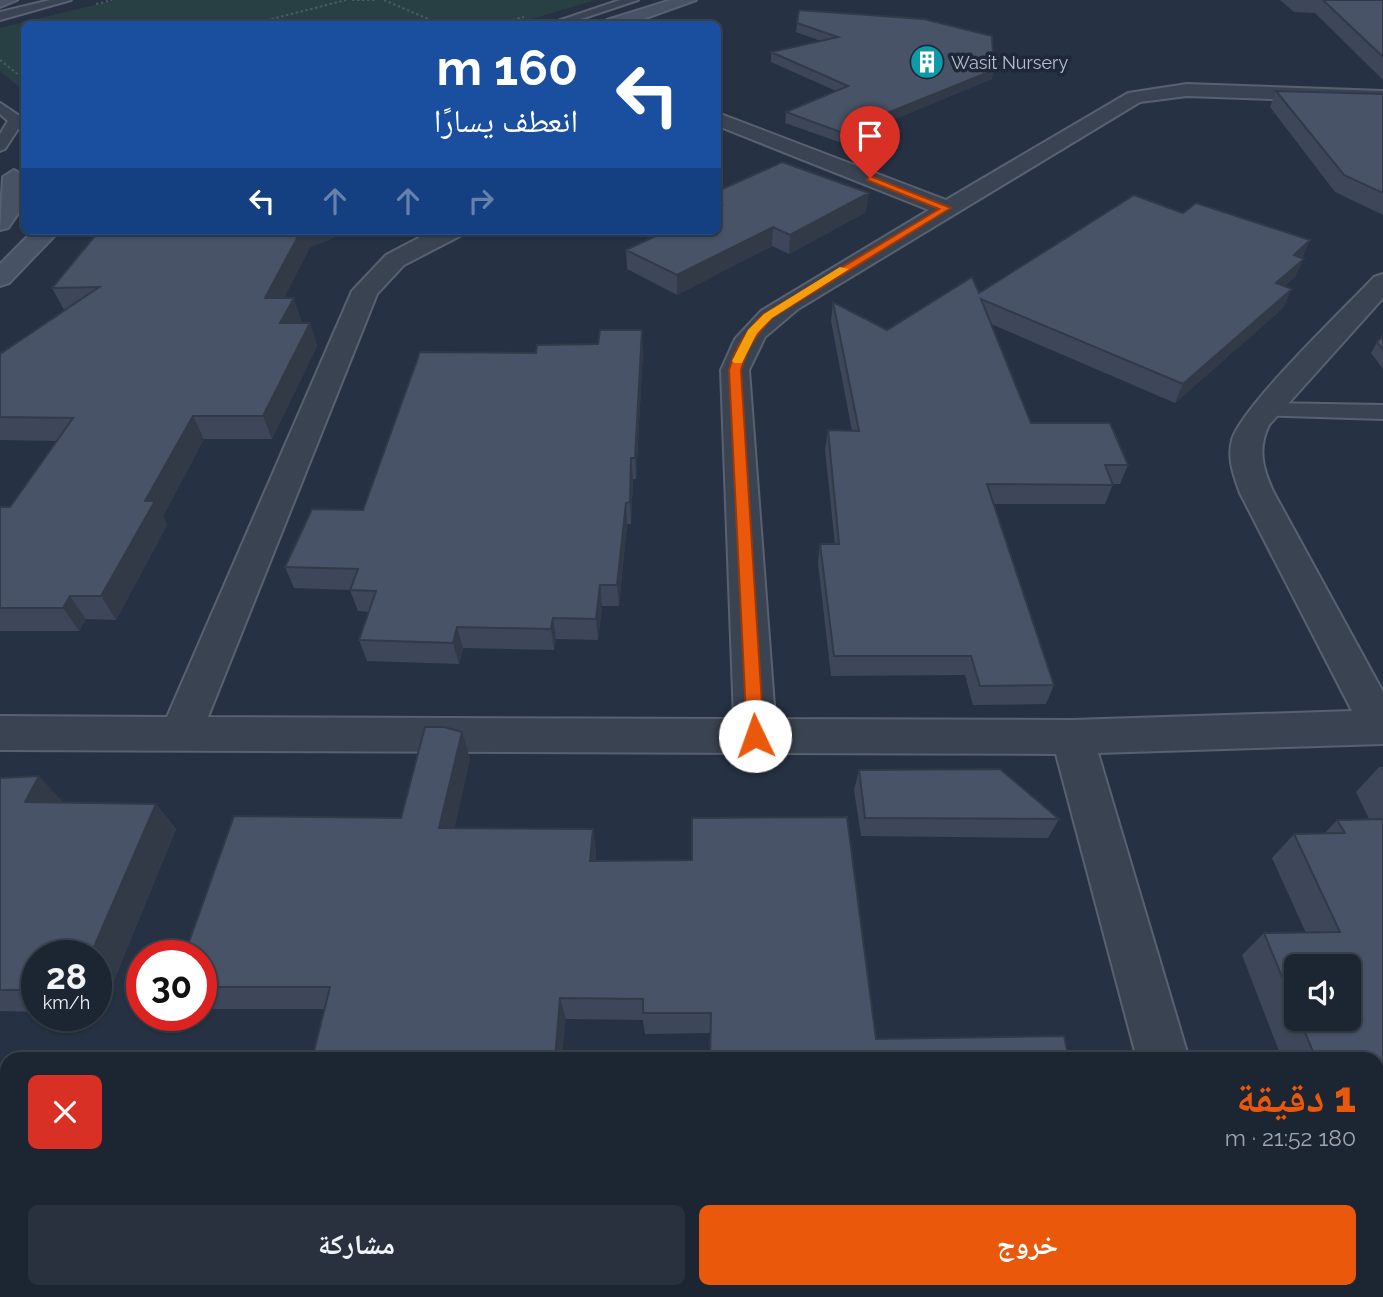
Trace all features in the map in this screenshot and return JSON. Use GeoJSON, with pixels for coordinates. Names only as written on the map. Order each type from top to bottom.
{"type":"FeatureCollection","features":[{"type":"Feature","properties":{"kind":"street"},"geometry":{"type":"LineString","coordinates":[[0,5],[9,0]]}},
{"type":"Feature","properties":{"kind":"street"},"geometry":{"type":"LineString","coordinates":[[622,21],[688,0]]}},
{"type":"Feature","properties":{"kind":"street"},"geometry":{"type":"LineString","coordinates":[[755,736],[735,391],[735,370],[741,350],[752,332],[768,316],[946,208],[1124,103],[1150,93],[1187,90],[1383,97]]}},
{"type":"Feature","properties":{"kind":"street"},"geometry":{"type":"LineString","coordinates":[[721,120],[946,208]]}},
{"type":"Feature","properties":{"kind":"street"},"geometry":{"type":"LineString","coordinates":[[0,223],[12,205],[13,176]]}},
{"type":"Feature","properties":{"kind":"street"},"geometry":{"type":"LineString","coordinates":[[0,278],[10,254],[41,235]]}},
{"type":"Feature","properties":{"kind":"street"},"geometry":{"type":"LineString","coordinates":[[181,732],[365,290],[395,260],[443,235]]}},
{"type":"Feature","properties":{"kind":"street"},"geometry":{"type":"LineString","coordinates":[[0,733],[1072,737],[1382,727],[1247,472],[1244,453],[1247,436],[1266,410],[1383,282]]}},
{"type":"Feature","properties":{"kind":"street"},"geometry":{"type":"LineString","coordinates":[[1072,737],[1161,1052]]}},
{"type":"Feature","properties":{"kind":"lane"},"geometry":{"type":"LineString","coordinates":[[565,21],[632,0]]}},
{"type":"Feature","properties":{"kind":"lane"},"geometry":{"type":"LineString","coordinates":[[0,5],[60,1]]}},
{"type":"Feature","properties":{"kind":"lane"},"geometry":{"type":"LineString","coordinates":[[0,16],[60,1]]}},
{"type":"Feature","properties":{"kind":"lane"},"geometry":{"type":"LineString","coordinates":[[0,107],[20,123],[0,146]]}},
{"type":"Feature","properties":{"kind":"lane"},"geometry":{"type":"LineString","coordinates":[[1266,410],[1383,412]]}},
{"type":"Feature","properties":{"kind":"path"},"geometry":{"type":"LineString","coordinates":[[264,21],[346,0]]}},
{"type":"Feature","properties":{"kind":"path"},"geometry":{"type":"LineString","coordinates":[[352,0],[375,0]]}},
{"type":"Feature","properties":{"kind":"path"},"geometry":{"type":"LineString","coordinates":[[384,0],[433,21]]}},
{"type":"Feature","properties":{"kind":"path"},"geometry":{"type":"LineString","coordinates":[[0,61],[21,77]]}},
{"type":"Feature","properties":{"kind":"green space"},"geometry":{"type":"Polygon","coordinates":[[[115,0],[596,0],[525,21],[29,21],[115,0]]]}},
{"type":"Feature","properties":{"kind":"green space"},"geometry":{"type":"Polygon","coordinates":[[[21,23],[21,88],[0,71],[0,28],[21,23]]]}},
{"type":"Feature","properties":{"kind":"building"},"geometry":{"type":"Polygon","coordinates":[[[1323,0],[1383,0],[1383,57],[1323,0]]]}},
{"type":"Feature","properties":{"kind":"building"},"geometry":{"type":"Polygon","coordinates":[[[799,10],[924,19],[992,36],[994,70],[840,132],[786,112],[848,86],[771,52],[838,37],[797,23],[799,10]]]}},
{"type":"Feature","properties":{"kind":"building"},"geometry":{"type":"Polygon","coordinates":[[[1276,91],[1383,94],[1383,193],[1344,175],[1276,91]]]}},
{"type":"Feature","properties":{"kind":"building"},"geometry":{"type":"Polygon","coordinates":[[[782,162],[869,193],[790,235],[773,227],[677,275],[626,250],[658,235],[721,235],[721,190],[782,162]]]}},
{"type":"Feature","properties":{"kind":"building"},"geometry":{"type":"Polygon","coordinates":[[[1134,195],[1183,213],[1196,203],[1310,240],[1294,255],[1304,259],[1276,283],[1292,289],[1183,384],[981,299],[1031,423],[1110,423],[1128,465],[1105,465],[1113,485],[987,484],[1054,685],[980,686],[971,656],[834,656],[820,544],[839,544],[828,430],[859,431],[833,302],[887,330],[972,277],[979,293],[1134,195]]]}},
{"type":"Feature","properties":{"kind":"building"},"geometry":{"type":"Polygon","coordinates":[[[96,235],[299,235],[265,298],[294,298],[280,323],[310,323],[263,416],[193,416],[145,501],[155,501],[101,596],[70,596],[63,608],[0,608],[0,507],[10,507],[73,418],[0,417],[0,354],[99,287],[52,288],[96,235]]]}},
{"type":"Feature","properties":{"kind":"building"},"geometry":{"type":"Polygon","coordinates":[[[600,330],[642,330],[635,458],[631,458],[630,502],[626,503],[617,585],[600,585],[596,619],[553,618],[551,629],[457,627],[453,643],[359,640],[376,591],[350,590],[358,569],[285,567],[312,509],[363,510],[420,352],[536,353],[537,345],[598,344],[600,330]]]}},
{"type":"Feature","properties":{"kind":"building"},"geometry":{"type":"Polygon","coordinates":[[[1383,336],[1383,350],[1377,342],[1383,336]]]}},
{"type":"Feature","properties":{"kind":"building"},"geometry":{"type":"Polygon","coordinates":[[[425,727],[444,727],[462,732],[439,828],[593,829],[590,861],[692,860],[692,818],[847,817],[876,1039],[1064,1036],[1067,1052],[710,1052],[711,1013],[643,1013],[643,999],[560,998],[556,1052],[314,1052],[330,987],[217,987],[217,940],[190,940],[234,816],[401,818],[425,727]]]}},
{"type":"Feature","properties":{"kind":"building"},"geometry":{"type":"Polygon","coordinates":[[[1000,769],[1059,819],[865,818],[859,770],[1000,769]]]}},
{"type":"Feature","properties":{"kind":"building"},"geometry":{"type":"Polygon","coordinates":[[[39,776],[25,802],[156,804],[97,940],[21,940],[21,990],[0,990],[0,778],[39,776]]]}},
{"type":"Feature","properties":{"kind":"building"},"geometry":{"type":"Polygon","coordinates":[[[1383,819],[1383,1052],[1313,1052],[1304,1031],[1361,1031],[1361,954],[1284,954],[1284,981],[1264,933],[1340,932],[1294,834],[1345,833],[1337,820],[1383,819]]]}},
{"type":"Feature","properties":{"kind":"slow traffic"},"geometry":{"type":"LineString","coordinates":[[738,361],[752,332],[768,316],[844,269]]}},
{"type":"Feature","properties":{"kind":"place","name":"Wasit Nursery"},"geometry":{"type":"Point","coordinates":[927,62]}},
{"type":"Feature","properties":{"kind":"route"},"geometry":{"type":"LineString","coordinates":[[755,736],[735,370],[741,350],[752,332],[768,316],[946,208],[870,178]]}}]}
